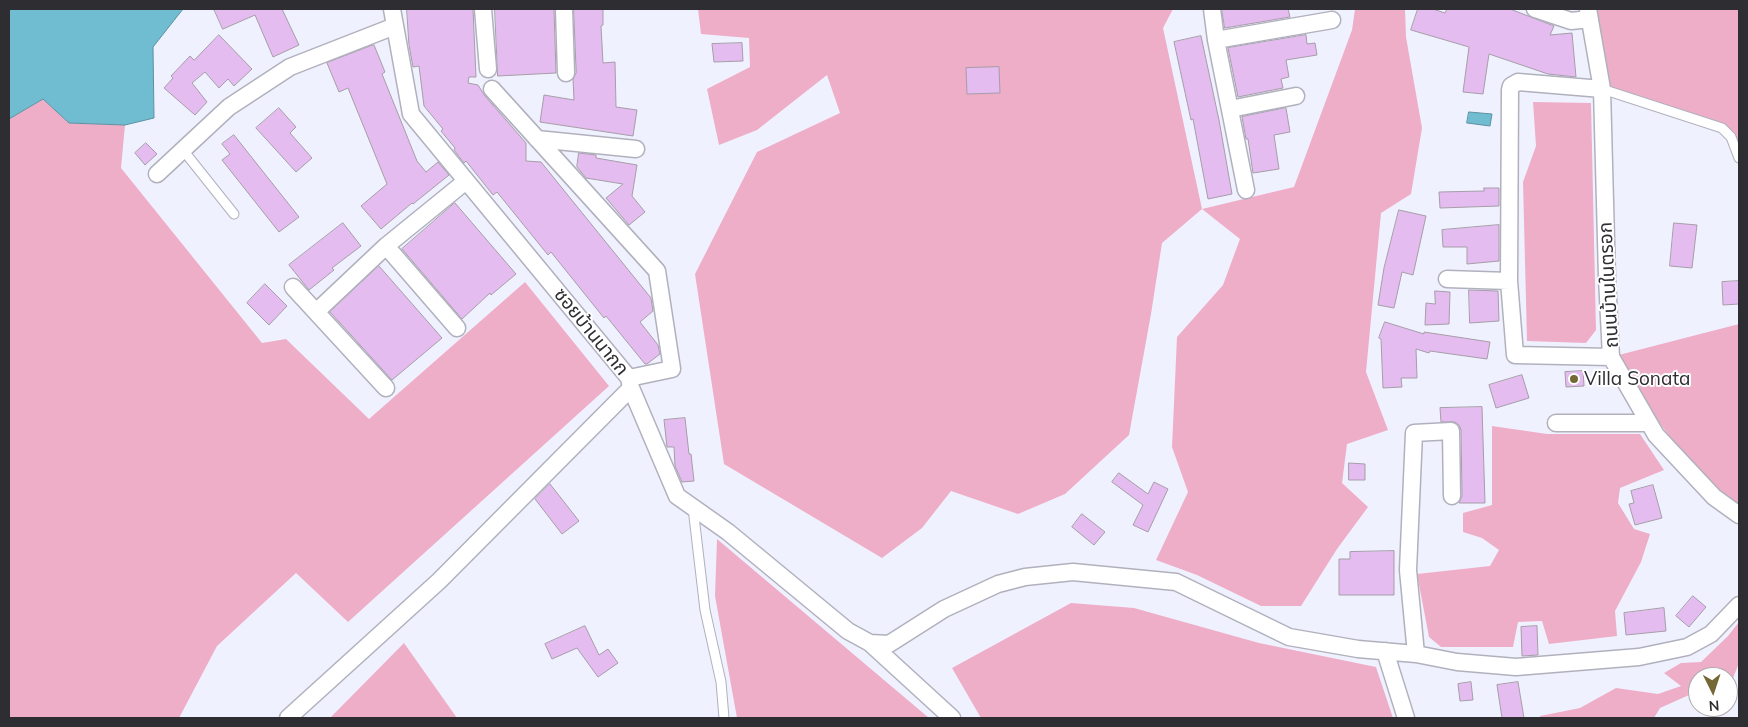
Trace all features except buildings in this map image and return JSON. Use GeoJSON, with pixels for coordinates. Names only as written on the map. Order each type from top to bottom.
{"type":"FeatureCollection","features":[{"type":"Feature","properties":{"kind":"street","name":"ซอยบ้านนากก"},"geometry":{"type":"LineString","coordinates":[[392,9],[411,114],[630,383],[678,496],[728,532],[848,631],[870,643],[952,718]]}},
{"type":"Feature","properties":{"kind":"street"},"geometry":{"type":"LineString","coordinates":[[483,9],[488,69]]}},
{"type":"Feature","properties":{"kind":"street"},"geometry":{"type":"LineString","coordinates":[[564,9],[566,73]]}},
{"type":"Feature","properties":{"kind":"street"},"geometry":{"type":"LineString","coordinates":[[1212,9],[1216,40],[1246,190]]}},
{"type":"Feature","properties":{"kind":"street"},"geometry":{"type":"LineString","coordinates":[[1535,9],[1571,21],[1589,14]]}},
{"type":"Feature","properties":{"kind":"street","name":"ถนนบ้านในตรอก"},"geometry":{"type":"LineString","coordinates":[[1589,14],[1602,89],[1607,278],[1612,357],[1656,436],[1714,497],[1739,515]]}},
{"type":"Feature","properties":{"kind":"street"},"geometry":{"type":"LineString","coordinates":[[1216,40],[1332,20]]}},
{"type":"Feature","properties":{"kind":"street"},"geometry":{"type":"LineString","coordinates":[[157,174],[229,107],[290,67],[395,26]]}},
{"type":"Feature","properties":{"kind":"street"},"geometry":{"type":"LineString","coordinates":[[1602,89],[1518,82],[1511,86],[1509,281],[1515,355],[1612,357]]}},
{"type":"Feature","properties":{"kind":"street"},"geometry":{"type":"LineString","coordinates":[[288,718],[439,581],[630,383],[672,369],[657,271],[492,89]]}},
{"type":"Feature","properties":{"kind":"street"},"geometry":{"type":"LineString","coordinates":[[1230,109],[1296,96]]}},
{"type":"Feature","properties":{"kind":"street"},"geometry":{"type":"LineString","coordinates":[[537,139],[636,148]]}},
{"type":"Feature","properties":{"kind":"street"},"geometry":{"type":"LineString","coordinates":[[316,312],[386,246],[466,181]]}},
{"type":"Feature","properties":{"kind":"street"},"geometry":{"type":"LineString","coordinates":[[386,246],[457,328]]}},
{"type":"Feature","properties":{"kind":"street"},"geometry":{"type":"LineString","coordinates":[[1447,279],[1509,281]]}},
{"type":"Feature","properties":{"kind":"street"},"geometry":{"type":"LineString","coordinates":[[293,287],[386,388]]}},
{"type":"Feature","properties":{"kind":"street"},"geometry":{"type":"LineString","coordinates":[[1556,423],[1648,423]]}},
{"type":"Feature","properties":{"kind":"street"},"geometry":{"type":"LineString","coordinates":[[1416,654],[1408,570],[1414,433],[1451,431],[1452,496]]}},
{"type":"Feature","properties":{"kind":"street"},"geometry":{"type":"LineString","coordinates":[[870,643],[889,644],[944,609],[998,584],[1025,577],[1073,572],[1176,582],[1289,637],[1358,649],[1416,654],[1457,662],[1516,667],[1639,657],[1687,647],[1711,634],[1739,605]]}},
{"type":"Feature","properties":{"kind":"street"},"geometry":{"type":"LineString","coordinates":[[1385,651],[1406,718]]}},
{"type":"Feature","properties":{"kind":"lane"},"geometry":{"type":"LineString","coordinates":[[1602,89],[1722,128],[1731,137],[1739,158]]}},
{"type":"Feature","properties":{"kind":"lane"},"geometry":{"type":"LineString","coordinates":[[183,150],[234,214]]}},
{"type":"Feature","properties":{"kind":"lane"},"geometry":{"type":"LineString","coordinates":[[693,508],[705,610],[721,682],[724,718]]}},
{"type":"Feature","properties":{"kind":"shaded area"},"geometry":{"type":"Polygon","coordinates":[[[698,9],[1173,9],[1163,28],[1202,209],[1162,243],[1129,435],[1065,494],[1018,514],[951,491],[922,528],[882,558],[724,464],[695,274],[757,152],[840,113],[827,75],[757,130],[719,145],[707,89],[750,67],[749,38],[701,34],[698,9]]]}},
{"type":"Feature","properties":{"kind":"shaded area"},"geometry":{"type":"Polygon","coordinates":[[[1355,9],[1405,9],[1406,37],[1422,128],[1411,194],[1381,213],[1366,372],[1388,430],[1347,444],[1342,483],[1368,507],[1337,549],[1301,606],[1261,606],[1197,575],[1156,560],[1188,492],[1172,447],[1177,337],[1223,285],[1240,239],[1202,209],[1294,187],[1352,30],[1355,9]]]}},
{"type":"Feature","properties":{"kind":"shaded area"},"geometry":{"type":"Polygon","coordinates":[[[1594,9],[1739,9],[1739,146],[1722,128],[1602,89],[1594,9]]]}},
{"type":"Feature","properties":{"kind":"shaded area"},"geometry":{"type":"Polygon","coordinates":[[[43,99],[69,123],[125,125],[121,168],[262,343],[286,339],[369,419],[525,282],[609,386],[348,622],[296,573],[217,646],[179,718],[9,718],[9,119],[43,99]]]}},
{"type":"Feature","properties":{"kind":"shaded area"},"geometry":{"type":"Polygon","coordinates":[[[1533,102],[1591,103],[1596,330],[1586,343],[1527,341],[1523,182],[1536,146],[1533,102]]]}},
{"type":"Feature","properties":{"kind":"shaded area"},"geometry":{"type":"Polygon","coordinates":[[[1739,324],[1739,513],[1714,497],[1611,357],[1739,324]]]}},
{"type":"Feature","properties":{"kind":"shaded area"},"geometry":{"type":"Polygon","coordinates":[[[1492,426],[1547,434],[1640,434],[1664,470],[1620,488],[1618,503],[1634,529],[1650,534],[1641,562],[1615,611],[1617,636],[1549,644],[1542,621],[1518,622],[1513,647],[1441,647],[1429,637],[1417,574],[1490,566],[1499,550],[1482,538],[1463,532],[1463,513],[1492,505],[1492,426]]]}},
{"type":"Feature","properties":{"kind":"shaded area"},"geometry":{"type":"Polygon","coordinates":[[[717,539],[929,718],[737,718],[715,596],[717,539]]]}},
{"type":"Feature","properties":{"kind":"shaded area"},"geometry":{"type":"Polygon","coordinates":[[[1071,603],[1134,608],[1259,643],[1376,667],[1393,718],[981,718],[952,668],[1071,603]]]}},
{"type":"Feature","properties":{"kind":"shaded area"},"geometry":{"type":"Polygon","coordinates":[[[1739,622],[1737,667],[1688,667],[1688,695],[1660,708],[1654,718],[1540,718],[1540,716],[1580,708],[1616,688],[1658,694],[1681,686],[1664,673],[1681,663],[1701,662],[1728,636],[1739,622]]]}},
{"type":"Feature","properties":{"kind":"shaded area"},"geometry":{"type":"Polygon","coordinates":[[[404,643],[457,718],[330,718],[404,643]]]}},
{"type":"Feature","properties":{"kind":"water"},"geometry":{"type":"Polygon","coordinates":[[[9,9],[183,9],[153,47],[154,118],[125,125],[69,123],[43,99],[9,119],[9,9]]]}},
{"type":"Feature","properties":{"kind":"water"},"geometry":{"type":"Polygon","coordinates":[[[1469,112],[1492,114],[1490,126],[1467,123],[1469,112]]]}},
{"type":"Feature","properties":{"kind":"place","name":"Villa Sonata"},"geometry":{"type":"Point","coordinates":[1574,379]}}]}
